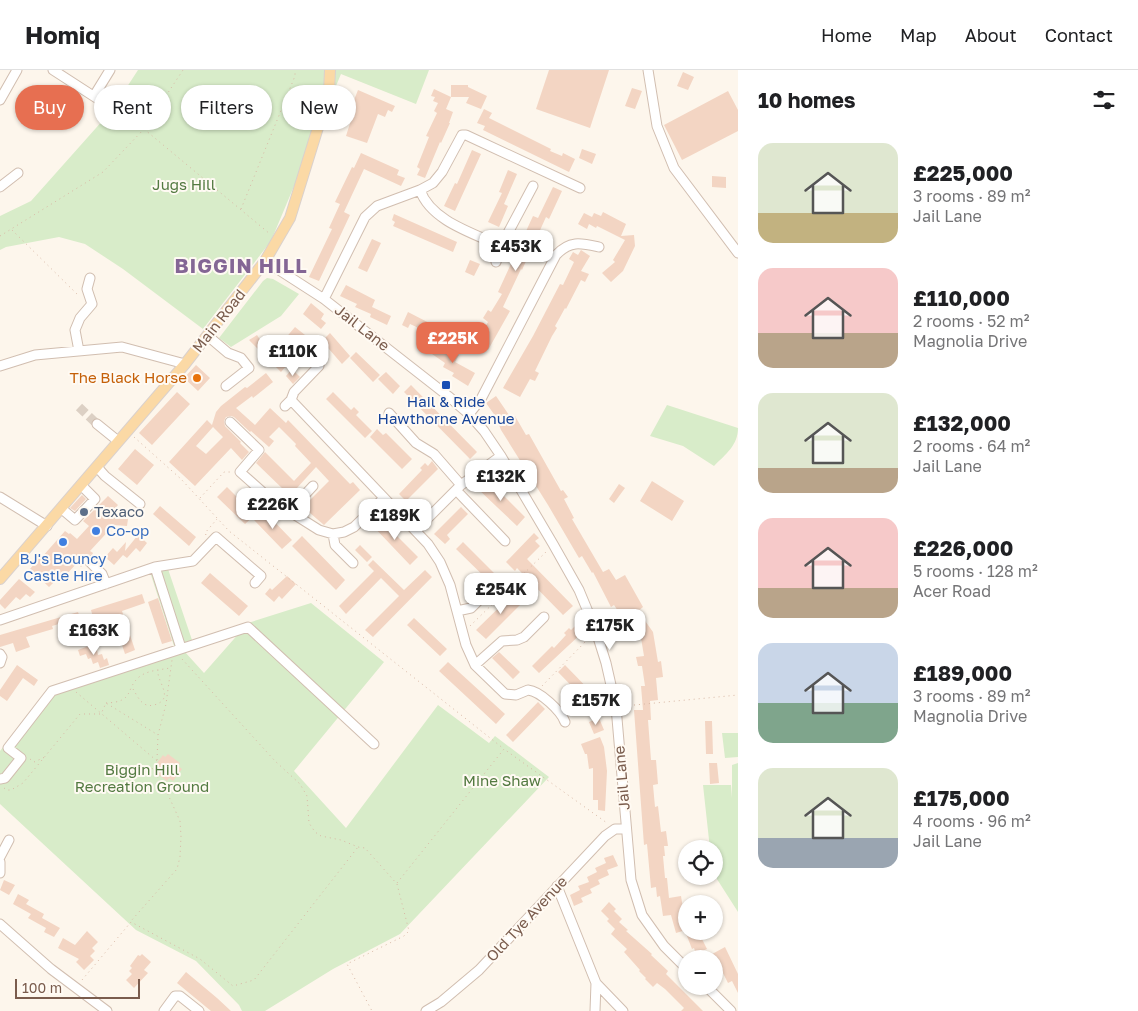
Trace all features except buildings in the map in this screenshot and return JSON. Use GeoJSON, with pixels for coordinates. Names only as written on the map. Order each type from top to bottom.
{"type":"FeatureCollection","features":[{"type":"Feature","properties":{"kind":"main road","name":"Main Road"},"geometry":{"type":"LineString","coordinates":[[1,576],[62,509],[185,364],[265,261],[290,218],[330,92],[330,70]]}},
{"type":"Feature","properties":{"kind":"street"},"geometry":{"type":"LineString","coordinates":[[0,100],[17,70]]}},
{"type":"Feature","properties":{"kind":"street"},"geometry":{"type":"LineString","coordinates":[[52,70],[97,98],[110,70]]}},
{"type":"Feature","properties":{"kind":"street"},"geometry":{"type":"LineString","coordinates":[[648,70],[657,126],[674,168],[738,253]]}},
{"type":"Feature","properties":{"kind":"street"},"geometry":{"type":"LineString","coordinates":[[324,299],[365,216],[377,206],[420,190],[433,183],[438,178],[462,135],[466,135],[580,188]]}},
{"type":"Feature","properties":{"kind":"street"},"geometry":{"type":"LineString","coordinates":[[0,187],[18,173]]}},
{"type":"Feature","properties":{"kind":"street"},"geometry":{"type":"LineString","coordinates":[[496,262],[501,246],[533,186]]}},
{"type":"Feature","properties":{"kind":"street"},"geometry":{"type":"LineString","coordinates":[[420,190],[427,204],[439,216],[501,246]]}},
{"type":"Feature","properties":{"kind":"street"},"geometry":{"type":"LineString","coordinates":[[469,414],[481,399],[556,256],[562,249],[572,244],[599,247]]}},
{"type":"Feature","properties":{"kind":"street","name":"Jail Lane"},"geometry":{"type":"LineString","coordinates":[[265,261],[324,299],[469,414],[484,431],[501,456],[553,544],[579,590],[596,631],[606,663],[616,707],[631,880],[642,915],[664,946],[678,960]]}},
{"type":"Feature","properties":{"kind":"street"},"geometry":{"type":"LineString","coordinates":[[79,351],[75,330],[80,318],[92,304],[86,289],[90,278]]}},
{"type":"Feature","properties":{"kind":"street"},"geometry":{"type":"LineString","coordinates":[[208,336],[228,353],[241,358],[249,368],[226,386]]}},
{"type":"Feature","properties":{"kind":"street"},"geometry":{"type":"LineString","coordinates":[[0,366],[35,355],[122,346],[185,364]]}},
{"type":"Feature","properties":{"kind":"street"},"geometry":{"type":"LineString","coordinates":[[316,359],[319,366],[294,392],[288,403],[428,544],[440,562],[450,585],[466,645],[475,664],[505,694],[512,696],[528,690],[536,692],[562,715],[565,722]]}},
{"type":"Feature","properties":{"kind":"street"},"geometry":{"type":"LineString","coordinates":[[388,413],[416,443],[434,454],[505,541]]}},
{"type":"Feature","properties":{"kind":"street"},"geometry":{"type":"LineString","coordinates":[[230,422],[259,450],[240,472],[292,514],[319,530],[333,534],[344,532],[354,527],[384,498]]}},
{"type":"Feature","properties":{"kind":"street"},"geometry":{"type":"LineString","coordinates":[[97,424],[118,441]]}},
{"type":"Feature","properties":{"kind":"street"},"geometry":{"type":"LineString","coordinates":[[416,530],[459,487],[501,456]]}},
{"type":"Feature","properties":{"kind":"street"},"geometry":{"type":"LineString","coordinates":[[97,467],[140,504]]}},
{"type":"Feature","properties":{"kind":"street"},"geometry":{"type":"LineString","coordinates":[[62,509],[75,520],[95,499],[81,486]]}},
{"type":"Feature","properties":{"kind":"street"},"geometry":{"type":"LineString","coordinates":[[292,514],[297,503],[313,486]]}},
{"type":"Feature","properties":{"kind":"street"},"geometry":{"type":"LineString","coordinates":[[0,498],[47,526]]}},
{"type":"Feature","properties":{"kind":"street"},"geometry":{"type":"LineString","coordinates":[[333,534],[334,545],[353,563]]}},
{"type":"Feature","properties":{"kind":"street"},"geometry":{"type":"LineString","coordinates":[[0,620],[155,567],[192,561],[214,538],[261,576],[255,584]]}},
{"type":"Feature","properties":{"kind":"street"},"geometry":{"type":"LineString","coordinates":[[88,560],[102,574],[106,584]]}},
{"type":"Feature","properties":{"kind":"street"},"geometry":{"type":"LineString","coordinates":[[155,567],[181,648]]}},
{"type":"Feature","properties":{"kind":"street"},"geometry":{"type":"LineString","coordinates":[[457,611],[471,608],[480,600]]}},
{"type":"Feature","properties":{"kind":"street"},"geometry":{"type":"LineString","coordinates":[[475,664],[502,641],[517,640],[524,637],[544,617]]}},
{"type":"Feature","properties":{"kind":"street"},"geometry":{"type":"LineString","coordinates":[[0,779],[5,778],[21,758],[5,745],[52,691],[248,627],[374,744]]}},
{"type":"Feature","properties":{"kind":"street"},"geometry":{"type":"LineString","coordinates":[[0,654],[2,657],[0,663]]}},
{"type":"Feature","properties":{"kind":"street"},"geometry":{"type":"LineString","coordinates":[[615,829],[626,829]]}},
{"type":"Feature","properties":{"kind":"street","name":"Old Tye Avenue"},"geometry":{"type":"LineString","coordinates":[[426,1011],[442,1002],[472,976],[605,836],[615,829]]}},
{"type":"Feature","properties":{"kind":"street"},"geometry":{"type":"LineString","coordinates":[[0,858],[9,840]]}},
{"type":"Feature","properties":{"kind":"street"},"geometry":{"type":"LineString","coordinates":[[0,862],[0,873]]}},
{"type":"Feature","properties":{"kind":"street"},"geometry":{"type":"LineString","coordinates":[[557,886],[596,983],[623,1011]]}},
{"type":"Feature","properties":{"kind":"street"},"geometry":{"type":"LineString","coordinates":[[0,924],[103,1010]]}},
{"type":"Feature","properties":{"kind":"street"},"geometry":{"type":"LineString","coordinates":[[595,1011],[596,983]]}},
{"type":"Feature","properties":{"kind":"street"},"geometry":{"type":"LineString","coordinates":[[715,995],[731,1011]]}},
{"type":"Feature","properties":{"kind":"street"},"geometry":{"type":"LineString","coordinates":[[164,1011],[175,996],[180,996],[199,1011]]}},
{"type":"Feature","properties":{"kind":"path"},"geometry":{"type":"LineString","coordinates":[[171,88],[183,70]]}},
{"type":"Feature","properties":{"kind":"path"},"geometry":{"type":"LineString","coordinates":[[240,209],[295,76],[295,70]]}},
{"type":"Feature","properties":{"kind":"path"},"geometry":{"type":"LineString","coordinates":[[0,236],[103,172],[142,130]]}},
{"type":"Feature","properties":{"kind":"path"},"geometry":{"type":"LineString","coordinates":[[146,130],[278,241]]}},
{"type":"Feature","properties":{"kind":"path"},"geometry":{"type":"LineString","coordinates":[[12,230],[91,307]]}},
{"type":"Feature","properties":{"kind":"path"},"geometry":{"type":"LineString","coordinates":[[127,431],[181,479],[229,531],[504,749],[615,829]]}},
{"type":"Feature","properties":{"kind":"path"},"geometry":{"type":"LineString","coordinates":[[200,499],[224,472],[240,472]]}},
{"type":"Feature","properties":{"kind":"path"},"geometry":{"type":"LineString","coordinates":[[214,538],[205,533],[218,518]]}},
{"type":"Feature","properties":{"kind":"path"},"geometry":{"type":"LineString","coordinates":[[463,634],[553,544]]}},
{"type":"Feature","properties":{"kind":"path"},"geometry":{"type":"LineString","coordinates":[[536,692],[596,631]]}},
{"type":"Feature","properties":{"kind":"path"},"geometry":{"type":"LineString","coordinates":[[75,988],[177,868],[180,857],[180,821],[165,788],[152,769],[157,761],[158,735],[166,704],[170,668],[172,661],[181,648]]}},
{"type":"Feature","properties":{"kind":"path"},"geometry":{"type":"LineString","coordinates":[[181,648],[182,660],[275,761],[300,784],[307,796],[309,823],[315,832],[321,836],[365,848],[397,884],[409,930],[404,936],[348,964],[372,1011]]}},
{"type":"Feature","properties":{"kind":"path"},"geometry":{"type":"LineString","coordinates":[[106,703],[116,702],[130,694],[136,680],[141,676],[170,668]]}},
{"type":"Feature","properties":{"kind":"path"},"geometry":{"type":"LineString","coordinates":[[132,689],[139,700],[147,705],[152,706],[161,701],[165,693],[157,675],[158,670]]}},
{"type":"Feature","properties":{"kind":"path"},"geometry":{"type":"LineString","coordinates":[[68,685],[157,761]]}},
{"type":"Feature","properties":{"kind":"path"},"geometry":{"type":"LineString","coordinates":[[616,707],[738,696]]}},
{"type":"Feature","properties":{"kind":"path"},"geometry":{"type":"LineString","coordinates":[[106,703],[158,735]]}},
{"type":"Feature","properties":{"kind":"path"},"geometry":{"type":"LineString","coordinates":[[101,714],[106,703]]}},
{"type":"Feature","properties":{"kind":"path"},"geometry":{"type":"LineString","coordinates":[[0,783],[7,790],[11,790],[24,783],[80,714],[101,714]]}},
{"type":"Feature","properties":{"kind":"path"},"geometry":{"type":"LineString","coordinates":[[397,884],[504,749]]}},
{"type":"Feature","properties":{"kind":"path"},"geometry":{"type":"LineString","coordinates":[[30,759],[34,762],[45,756]]}},
{"type":"Feature","properties":{"kind":"path"},"geometry":{"type":"LineString","coordinates":[[131,922],[200,959],[233,986],[254,980],[358,847]]}},
{"type":"Feature","properties":{"kind":"green space","name":"Jugs Hill"},"geometry":{"type":"Polygon","coordinates":[[[138,70],[429,70],[416,104],[341,74],[336,85],[282,85],[282,130],[318,130],[271,241],[203,329],[123,269],[85,244],[59,237],[6,247],[0,250],[0,216],[31,201],[94,130],[171,130],[171,85],[128,85],[138,70]]]}},
{"type":"Feature","properties":{"kind":"green space"},"geometry":{"type":"Polygon","coordinates":[[[267,278],[273,279],[299,294],[281,316],[231,347],[219,338],[267,278]]]}},
{"type":"Feature","properties":{"kind":"green space"},"geometry":{"type":"Polygon","coordinates":[[[667,405],[738,428],[734,444],[714,466],[683,446],[650,436],[667,405]]]}},
{"type":"Feature","properties":{"kind":"green space","name":"Biggin Hill Recreation Ground"},"geometry":{"type":"Polygon","coordinates":[[[168,569],[192,640],[185,652],[204,673],[248,623],[311,603],[384,662],[294,771],[346,828],[438,705],[489,743],[495,736],[549,777],[400,934],[333,969],[265,1011],[242,1011],[239,1005],[196,961],[136,930],[0,804],[0,751],[50,688],[174,646],[151,575],[168,569]]]}},
{"type":"Feature","properties":{"kind":"green space"},"geometry":{"type":"Polygon","coordinates":[[[722,733],[738,733],[738,757],[725,758],[722,733]]]}},
{"type":"Feature","properties":{"kind":"green space"},"geometry":{"type":"Polygon","coordinates":[[[738,763],[738,912],[721,885],[723,885],[723,840],[709,840],[703,785],[731,785],[732,798],[732,765],[738,763]]]}},
{"type":"Feature","properties":{"kind":"tunnel"},"geometry":{"type":"LineString","coordinates":[[79,407],[97,424]]}},
{"type":"Feature","properties":{"kind":"place","name":"The Black Horse"},"geometry":{"type":"Point","coordinates":[197,378]}},
{"type":"Feature","properties":{"kind":"place","name":"Hail & Ride Hawthorne Avenue"},"geometry":{"type":"Point","coordinates":[446,385]}},
{"type":"Feature","properties":{"kind":"place","name":"Texaco"},"geometry":{"type":"Point","coordinates":[84,512]}},
{"type":"Feature","properties":{"kind":"place","name":"Co-op"},"geometry":{"type":"Point","coordinates":[96,531]}},
{"type":"Feature","properties":{"kind":"place","name":"BJ's Bouncy Castle Hire"},"geometry":{"type":"Point","coordinates":[63,542]}},
{"type":"Feature","properties":{"kind":"district","name":"BIGGIN HILL"},"geometry":{"type":"Point","coordinates":[241,266]}},
{"type":"Feature","properties":{"kind":"park label","name":"Mine Shaw"},"geometry":{"type":"Point","coordinates":[502,781]}}]}
